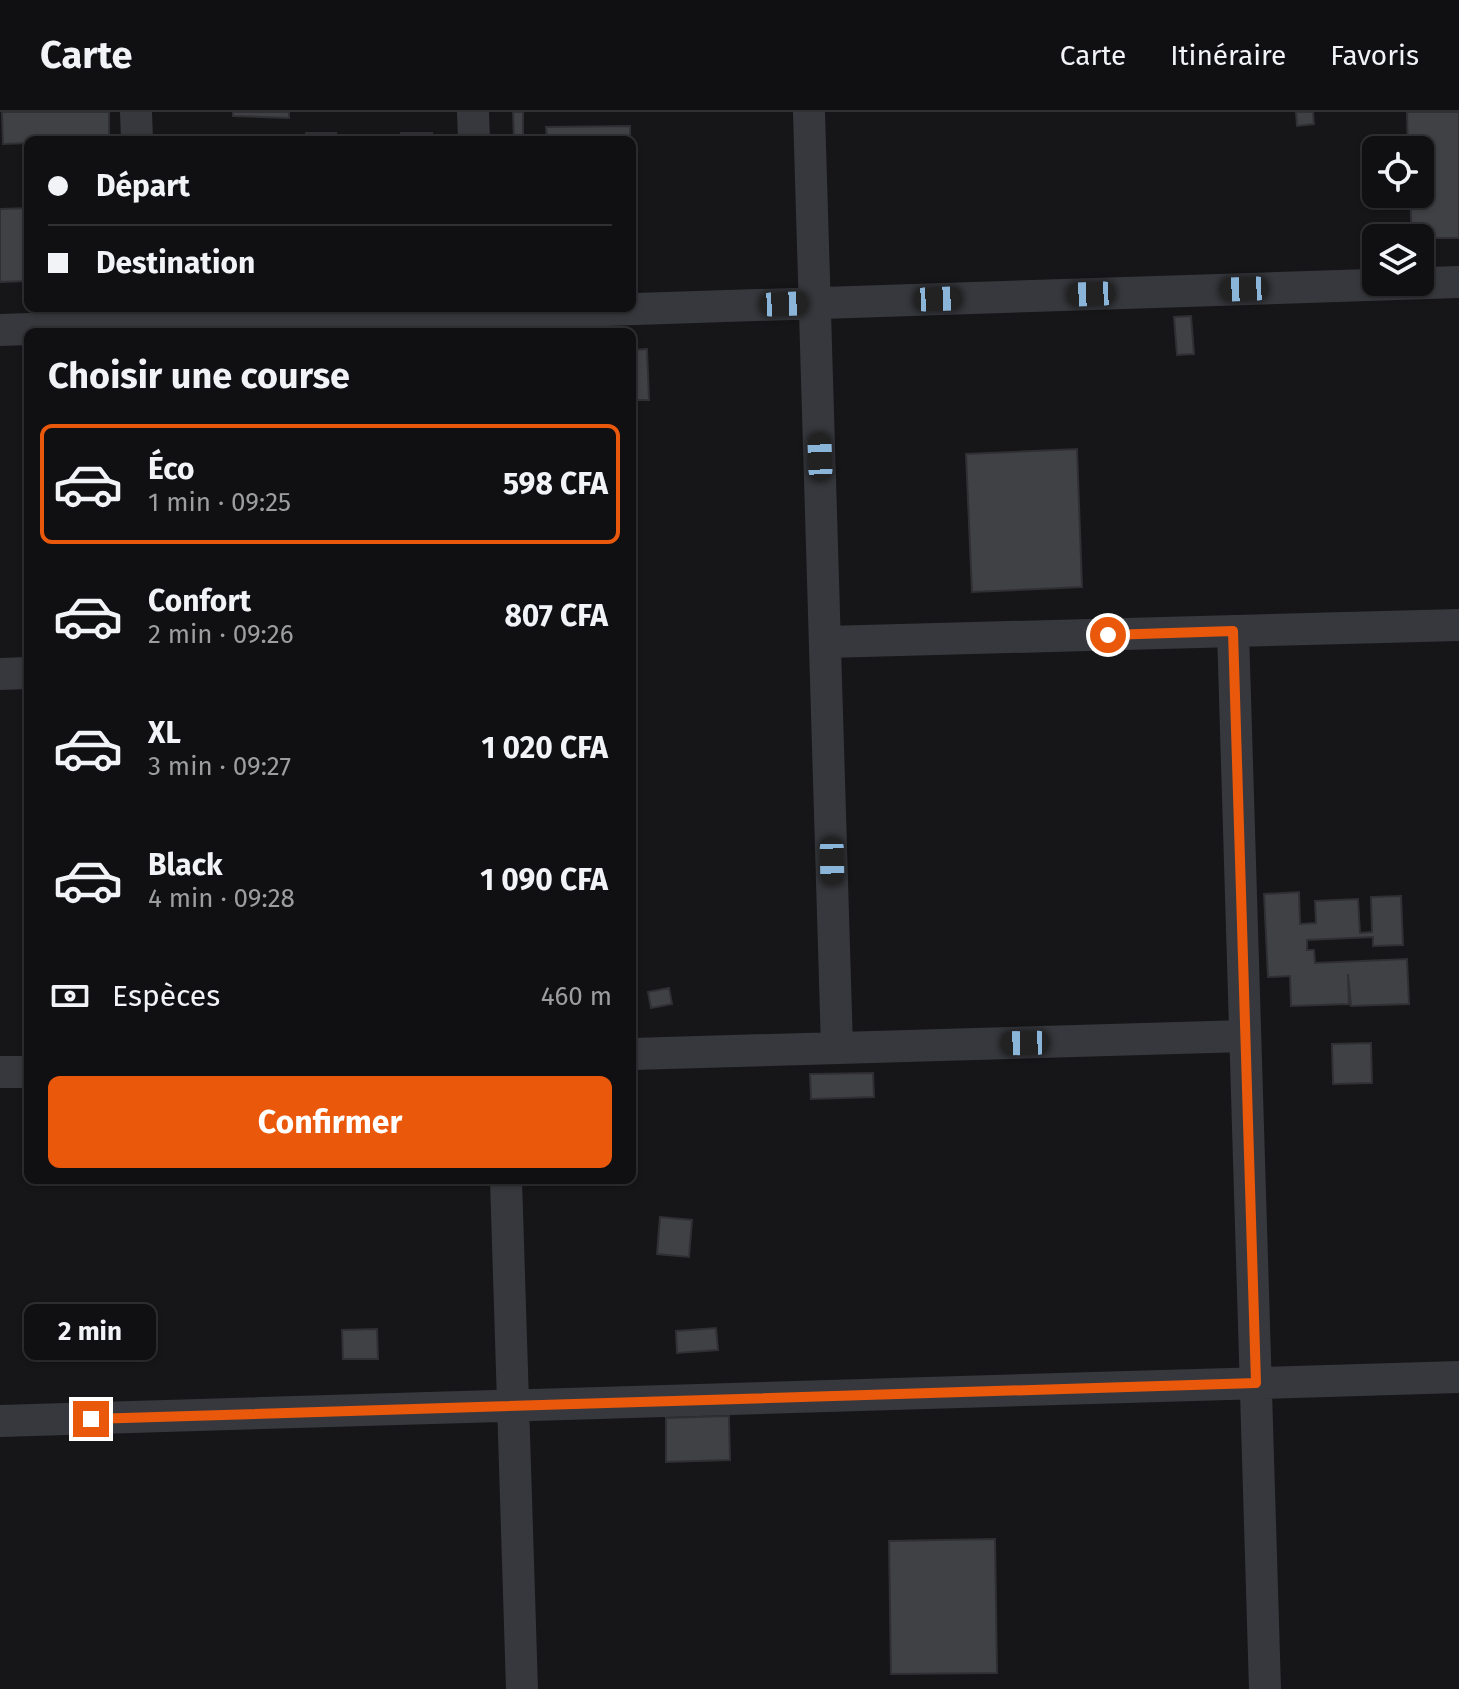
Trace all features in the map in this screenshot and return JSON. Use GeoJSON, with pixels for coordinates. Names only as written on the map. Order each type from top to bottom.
{"type":"FeatureCollection","features":[{"type":"Feature","properties":{"kind":"street"},"geometry":{"type":"LineString","coordinates":[[136,112],[137,136]]}},
{"type":"Feature","properties":{"kind":"street"},"geometry":{"type":"LineString","coordinates":[[473,112],[474,136]]}},
{"type":"Feature","properties":{"kind":"street"},"geometry":{"type":"LineString","coordinates":[[809,112],[837,1048]]}},
{"type":"Feature","properties":{"kind":"street"},"geometry":{"type":"LineString","coordinates":[[636,311],[1459,282]]}},
{"type":"Feature","properties":{"kind":"street"},"geometry":{"type":"LineString","coordinates":[[36,328],[143,322],[479,318],[613,312]]}},
{"type":"Feature","properties":{"kind":"street"},"geometry":{"type":"LineString","coordinates":[[0,330],[24,329]]}},
{"type":"Feature","properties":{"kind":"street"},"geometry":{"type":"LineString","coordinates":[[827,642],[1459,625]]}},
{"type":"Feature","properties":{"kind":"street"},"geometry":{"type":"LineString","coordinates":[[1233,631],[1265,1689]]}},
{"type":"Feature","properties":{"kind":"street"},"geometry":{"type":"LineString","coordinates":[[0,674],[24,673]]}},
{"type":"Feature","properties":{"kind":"street"},"geometry":{"type":"LineString","coordinates":[[636,1054],[1245,1036]]}},
{"type":"Feature","properties":{"kind":"street"},"geometry":{"type":"LineString","coordinates":[[0,1072],[24,1072]]}},
{"type":"Feature","properties":{"kind":"street"},"geometry":{"type":"LineString","coordinates":[[506,1184],[522,1689]]}},
{"type":"Feature","properties":{"kind":"street"},"geometry":{"type":"LineString","coordinates":[[0,1421],[1459,1377]]}},
{"type":"Feature","properties":{"kind":"building"},"geometry":{"type":"Polygon","coordinates":[[[2,112],[109,112],[109,136],[24,136],[24,143],[3,144],[2,112]]]}},
{"type":"Feature","properties":{"kind":"building"},"geometry":{"type":"Polygon","coordinates":[[[233,112],[289,112],[289,118],[233,116],[233,112]]]}},
{"type":"Feature","properties":{"kind":"building"},"geometry":{"type":"Polygon","coordinates":[[[513,112],[523,112],[523,136],[514,136],[513,112]]]}},
{"type":"Feature","properties":{"kind":"building"},"geometry":{"type":"Polygon","coordinates":[[[1296,112],[1313,112],[1314,124],[1297,126],[1296,112]]]}},
{"type":"Feature","properties":{"kind":"building"},"geometry":{"type":"Polygon","coordinates":[[[1407,112],[1459,112],[1459,238],[1434,238],[1434,224],[1411,224],[1411,208],[1434,208],[1434,136],[1408,136],[1407,112]]]}},
{"type":"Feature","properties":{"kind":"building"},"geometry":{"type":"Polygon","coordinates":[[[630,126],[630,136],[547,136],[546,127],[630,126]]]}},
{"type":"Feature","properties":{"kind":"building"},"geometry":{"type":"Polygon","coordinates":[[[306,133],[336,133],[336,136],[306,136],[306,133]]]}},
{"type":"Feature","properties":{"kind":"building"},"geometry":{"type":"Polygon","coordinates":[[[401,133],[432,133],[432,136],[401,136],[401,133]]]}},
{"type":"Feature","properties":{"kind":"building"},"geometry":{"type":"Polygon","coordinates":[[[24,208],[24,281],[0,282],[0,209],[24,208]]]}},
{"type":"Feature","properties":{"kind":"building"},"geometry":{"type":"Polygon","coordinates":[[[1191,316],[1194,354],[1177,355],[1174,317],[1191,316]]]}},
{"type":"Feature","properties":{"kind":"building"},"geometry":{"type":"Polygon","coordinates":[[[647,349],[649,400],[636,400],[636,350],[647,349]]]}},
{"type":"Feature","properties":{"kind":"building"},"geometry":{"type":"Polygon","coordinates":[[[1077,449],[1082,587],[972,592],[966,454],[1077,449]]]}},
{"type":"Feature","properties":{"kind":"building"},"geometry":{"type":"Polygon","coordinates":[[[1299,892],[1300,924],[1316,923],[1315,901],[1358,899],[1360,933],[1372,932],[1371,897],[1401,896],[1403,945],[1373,946],[1373,937],[1307,940],[1307,950],[1314,950],[1315,963],[1407,959],[1409,1004],[1351,1006],[1348,974],[1349,1004],[1291,1006],[1290,976],[1268,977],[1264,894],[1299,892]]]}},
{"type":"Feature","properties":{"kind":"building"},"geometry":{"type":"Polygon","coordinates":[[[669,988],[672,1004],[651,1008],[648,992],[669,988]]]}},
{"type":"Feature","properties":{"kind":"building"},"geometry":{"type":"Polygon","coordinates":[[[1371,1043],[1372,1083],[1333,1084],[1332,1044],[1371,1043]]]}},
{"type":"Feature","properties":{"kind":"building"},"geometry":{"type":"Polygon","coordinates":[[[873,1073],[874,1097],[811,1099],[810,1074],[873,1073]]]}},
{"type":"Feature","properties":{"kind":"building"},"geometry":{"type":"Polygon","coordinates":[[[660,1217],[692,1220],[689,1257],[657,1254],[660,1217]]]}},
{"type":"Feature","properties":{"kind":"building"},"geometry":{"type":"Polygon","coordinates":[[[716,1328],[718,1350],[677,1353],[676,1331],[716,1328]]]}},
{"type":"Feature","properties":{"kind":"building"},"geometry":{"type":"Polygon","coordinates":[[[377,1329],[378,1359],[343,1359],[342,1330],[377,1329]]]}},
{"type":"Feature","properties":{"kind":"building"},"geometry":{"type":"Polygon","coordinates":[[[729,1416],[730,1460],[666,1462],[666,1418],[729,1416]]]}},
{"type":"Feature","properties":{"kind":"building"},"geometry":{"type":"Polygon","coordinates":[[[995,1539],[997,1673],[891,1674],[889,1541],[995,1539]]]}},
{"type":"Feature","properties":{"kind":"route"},"geometry":{"type":"LineString","coordinates":[[91,1419],[1256,1383],[1233,631],[1108,635]]}}]}
